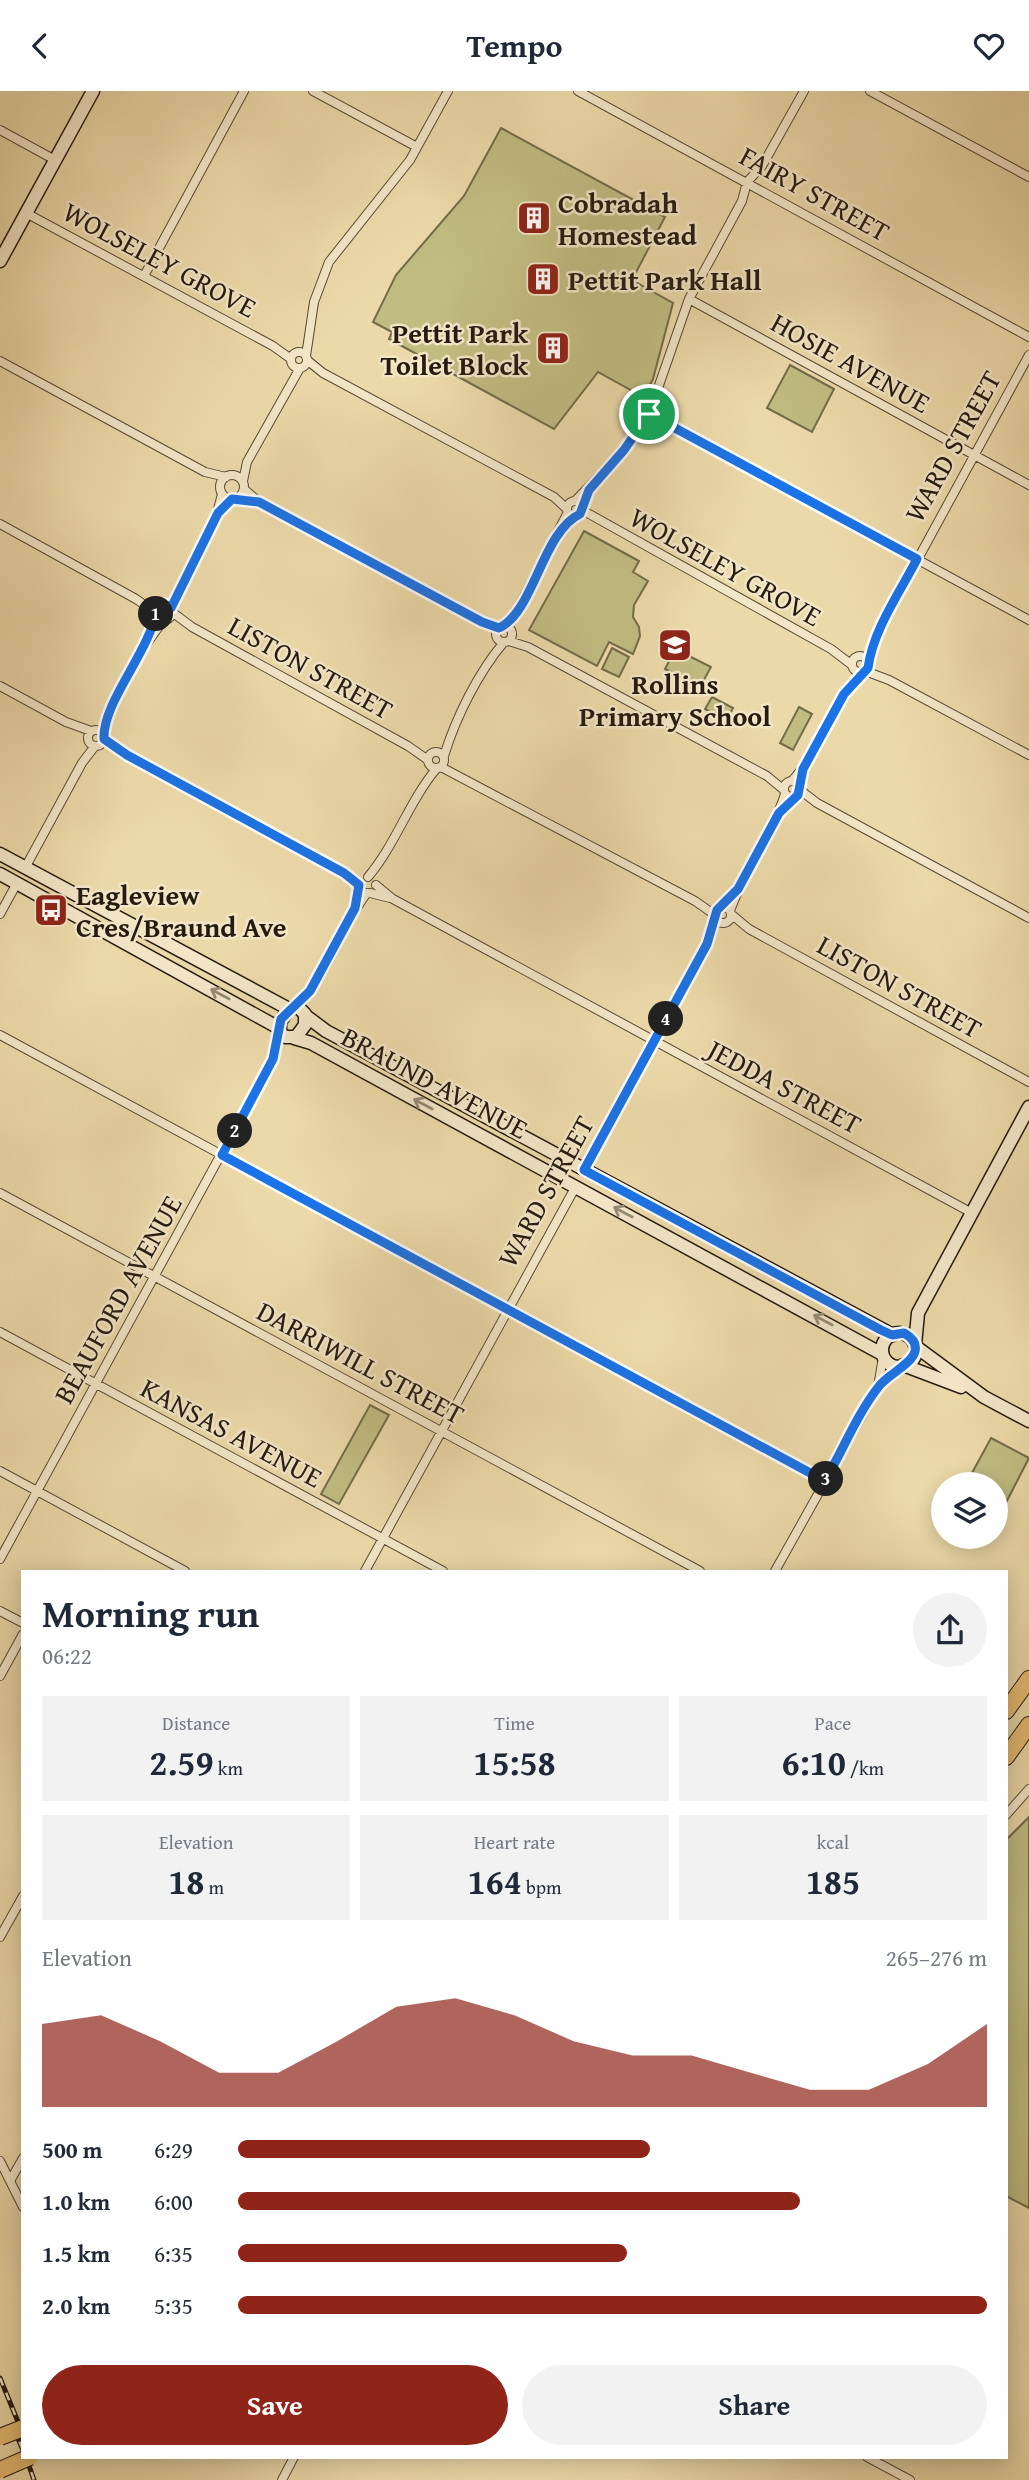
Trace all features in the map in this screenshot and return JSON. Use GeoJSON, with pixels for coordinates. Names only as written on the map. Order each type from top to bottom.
{"type":"FeatureCollection","features":[{"type":"Feature","properties":{"kind":"highway"},"geometry":{"type":"LineString","coordinates":[[1008,1708],[1029,1679]]}},
{"type":"Feature","properties":{"kind":"highway"},"geometry":{"type":"LineString","coordinates":[[1008,1754],[1029,1725]]}},
{"type":"Feature","properties":{"kind":"highway"},"geometry":{"type":"LineString","coordinates":[[0,2437],[21,2429]]}},
{"type":"Feature","properties":{"kind":"highway"},"geometry":{"type":"LineString","coordinates":[[0,2470],[25,2459]]}},
{"type":"Feature","properties":{"kind":"street"},"geometry":{"type":"LineString","coordinates":[[0,261],[93,91]]}},
{"type":"Feature","properties":{"kind":"street"},"geometry":{"type":"LineString","coordinates":[[144,276],[244,91]]}},
{"type":"Feature","properties":{"kind":"street"},"geometry":{"type":"LineString","coordinates":[[313,91],[417,147]]}},
{"type":"Feature","properties":{"kind":"street"},"geometry":{"type":"LineString","coordinates":[[218,513],[235,499],[244,485],[247,462],[299,360],[309,332],[314,302],[329,262],[399,175],[448,91]]}},
{"type":"Feature","properties":{"kind":"street","name":"FAIRY STREET"},"geometry":{"type":"LineString","coordinates":[[578,91],[1029,337]]}},
{"type":"Feature","properties":{"kind":"street"},"geometry":{"type":"LineString","coordinates":[[0,874],[279,1029],[284,1037],[293,1038],[303,1028],[310,991],[561,529],[649,414],[689,299],[742,201],[747,182],[762,166],[804,91]]}},
{"type":"Feature","properties":{"kind":"street"},"geometry":{"type":"LineString","coordinates":[[870,91],[1029,177]]}},
{"type":"Feature","properties":{"kind":"street"},"geometry":{"type":"LineString","coordinates":[[0,130],[55,160]]}},
{"type":"Feature","properties":{"kind":"street","name":"WOLSELEY GROVE"},"geometry":{"type":"LineString","coordinates":[[26,213],[1029,755]]}},
{"type":"Feature","properties":{"kind":"street","name":"HOSIE AVENUE"},"geometry":{"type":"LineString","coordinates":[[689,299],[1029,485]]}},
{"type":"Feature","properties":{"kind":"street","name":"WARD STREET"},"geometry":{"type":"LineString","coordinates":[[366,1570],[1029,355]]}},
{"type":"Feature","properties":{"kind":"street"},"geometry":{"type":"LineString","coordinates":[[0,361],[205,472],[230,476],[244,485],[259,502],[1029,918]]}},
{"type":"Feature","properties":{"kind":"street"},"geometry":{"type":"LineString","coordinates":[[649,414],[1029,620]]}},
{"type":"Feature","properties":{"kind":"street"},"geometry":{"type":"LineString","coordinates":[[0,914],[218,513],[221,491],[230,476],[247,462]]}},
{"type":"Feature","properties":{"kind":"street"},"geometry":{"type":"LineString","coordinates":[[205,472],[221,491],[235,499],[259,502]]}},
{"type":"Feature","properties":{"kind":"street","name":"LISTON STREET"},"geometry":{"type":"LineString","coordinates":[[0,524],[1029,1082]]}},
{"type":"Feature","properties":{"kind":"street","name":"JEDDA STREET"},"geometry":{"type":"LineString","coordinates":[[0,686],[972,1213]]}},
{"type":"Feature","properties":{"kind":"street"},"geometry":{"type":"LineString","coordinates":[[0,854],[290,1008],[300,1008],[306,1016]]}},
{"type":"Feature","properties":{"kind":"street"},"geometry":{"type":"LineString","coordinates":[[279,1029],[290,1008],[310,991]]}},
{"type":"Feature","properties":{"kind":"street","name":"BRAUND AVENUE"},"geometry":{"type":"LineString","coordinates":[[306,1016],[326,1031],[894,1334]]}},
{"type":"Feature","properties":{"kind":"street","name":"BEAUFORD AVENUE"},"geometry":{"type":"LineString","coordinates":[[273,1059],[279,1029]]}},
{"type":"Feature","properties":{"kind":"street"},"geometry":{"type":"LineString","coordinates":[[0,1035],[825,1481]]}},
{"type":"Feature","properties":{"kind":"street","name":"BEAUFORD AVENUE"},"geometry":{"type":"LineString","coordinates":[[0,1559],[273,1059],[293,1038]]}},
{"type":"Feature","properties":{"kind":"street","name":"BRAUND AVENUE"},"geometry":{"type":"LineString","coordinates":[[293,1038],[311,1043],[883,1355]]}},
{"type":"Feature","properties":{"kind":"street"},"geometry":{"type":"LineString","coordinates":[[878,1387],[885,1343],[918,1313],[1029,1107]]}},
{"type":"Feature","properties":{"kind":"street","name":"DARRIWILL STREET"},"geometry":{"type":"LineString","coordinates":[[0,1193],[698,1570]]}},
{"type":"Feature","properties":{"kind":"street"},"geometry":{"type":"LineString","coordinates":[[776,1570],[878,1387],[911,1359],[918,1313]]}},
{"type":"Feature","properties":{"kind":"street","name":"KANSAS AVENUE"},"geometry":{"type":"LineString","coordinates":[[0,1332],[441,1570]]}},
{"type":"Feature","properties":{"kind":"street"},"geometry":{"type":"LineString","coordinates":[[894,1334],[906,1335],[915,1345],[984,1397]]}},
{"type":"Feature","properties":{"kind":"street"},"geometry":{"type":"LineString","coordinates":[[883,1355],[891,1365],[902,1366],[984,1397],[1029,1421]]}},
{"type":"Feature","properties":{"kind":"street"},"geometry":{"type":"LineString","coordinates":[[0,1472],[183,1570]]}},
{"type":"Feature","properties":{"kind":"street"},"geometry":{"type":"LineString","coordinates":[[0,1611],[21,1622]]}},
{"type":"Feature","properties":{"kind":"street"},"geometry":{"type":"LineString","coordinates":[[0,1676],[21,1638]]}},
{"type":"Feature","properties":{"kind":"street"},"geometry":{"type":"LineString","coordinates":[[1008,1813],[1029,1789]]}},
{"type":"Feature","properties":{"kind":"street"},"geometry":{"type":"LineString","coordinates":[[0,1937],[21,1900]]}},
{"type":"Feature","properties":{"kind":"street"},"geometry":{"type":"LineString","coordinates":[[0,2161],[21,2203]]}},
{"type":"Feature","properties":{"kind":"street"},"geometry":{"type":"LineString","coordinates":[[10,2181],[21,2162]]}},
{"type":"Feature","properties":{"kind":"street"},"geometry":{"type":"LineString","coordinates":[[282,2480],[293,2459]]}},
{"type":"Feature","properties":{"kind":"street"},"geometry":{"type":"LineString","coordinates":[[871,2459],[910,2480]]}},
{"type":"Feature","properties":{"kind":"shaded area"},"geometry":{"type":"Polygon","coordinates":[[[501,128],[665,217],[632,280],[673,303],[653,379],[643,397],[598,372],[554,429],[389,339],[392,332],[373,322],[396,275],[464,196],[501,128]]]}},
{"type":"Feature","properties":{"kind":"shaded area"},"geometry":{"type":"Polygon","coordinates":[[[790,365],[834,389],[812,432],[767,408],[790,365]]]}},
{"type":"Feature","properties":{"kind":"shaded area"},"geometry":{"type":"Polygon","coordinates":[[[584,531],[639,561],[633,572],[648,581],[634,605],[633,617],[639,627],[640,636],[633,654],[609,642],[597,666],[529,630],[584,531]]]}},
{"type":"Feature","properties":{"kind":"shaded area"},"geometry":{"type":"Polygon","coordinates":[[[612,648],[629,657],[619,677],[602,669],[612,648]]]}},
{"type":"Feature","properties":{"kind":"shaded area"},"geometry":{"type":"Polygon","coordinates":[[[675,649],[711,667],[700,687],[665,669],[675,649]]]}},
{"type":"Feature","properties":{"kind":"shaded area"},"geometry":{"type":"Polygon","coordinates":[[[712,697],[733,708],[727,720],[705,709],[712,697]]]}},
{"type":"Feature","properties":{"kind":"shaded area"},"geometry":{"type":"Polygon","coordinates":[[[799,707],[812,714],[793,750],[780,743],[799,707]]]}},
{"type":"Feature","properties":{"kind":"shaded area"},"geometry":{"type":"Polygon","coordinates":[[[370,1405],[389,1415],[339,1504],[321,1494],[370,1405]]]}},
{"type":"Feature","properties":{"kind":"shaded area"},"geometry":{"type":"Polygon","coordinates":[[[991,1438],[1029,1458],[1008,1499],[1008,1472],[973,1472],[991,1438]]]}},
{"type":"Feature","properties":{"kind":"shaded area"},"geometry":{"type":"Polygon","coordinates":[[[1029,1817],[1029,2208],[1008,2197],[1008,1838],[1029,1817]]]}},
{"type":"Feature","properties":{"kind":"railway"},"geometry":{"type":"LineString","coordinates":[[0,2378],[21,2429]]}},
{"type":"Feature","properties":{"kind":"railway"},"geometry":{"type":"LineString","coordinates":[[13,2427],[21,2445]]}},
{"type":"Feature","properties":{"kind":"railway"},"geometry":{"type":"LineString","coordinates":[[27,2459],[34,2480]]}},
{"type":"Feature","properties":{"kind":"place","name":"Cobradah Homestead"},"geometry":{"type":"Point","coordinates":[534,218]}},
{"type":"Feature","properties":{"kind":"place","name":"Pettit Park Hall"},"geometry":{"type":"Point","coordinates":[543,279]}},
{"type":"Feature","properties":{"kind":"place","name":"Pettit Park Toilet Block"},"geometry":{"type":"Point","coordinates":[553,348]}},
{"type":"Feature","properties":{"kind":"place","name":"Rollins Primary School"},"geometry":{"type":"Point","coordinates":[675,645]}},
{"type":"Feature","properties":{"kind":"place","name":"Eagleview Cres/Braund Ave"},"geometry":{"type":"Point","coordinates":[51,910]}},
{"type":"Feature","properties":{"kind":"route"},"geometry":{"type":"LineString","coordinates":[[649,414],[917,559],[877,634],[867,659],[868,668],[860,672],[844,694],[803,769],[798,795],[779,813],[738,889],[717,910],[707,944],[584,1170],[881,1330],[892,1335],[904,1333],[912,1340],[915,1349],[911,1359],[895,1369],[878,1387],[825,1481],[222,1155],[273,1059],[281,1019],[310,991],[355,908],[360,888],[344,873],[127,755],[104,739],[103,735],[109,714],[150,638],[157,608],[164,604],[171,608],[179,587],[218,513],[232,499],[259,502],[482,622],[499,628],[515,614],[561,529],[573,516],[580,514],[589,490],[624,450],[649,414]]}}]}
